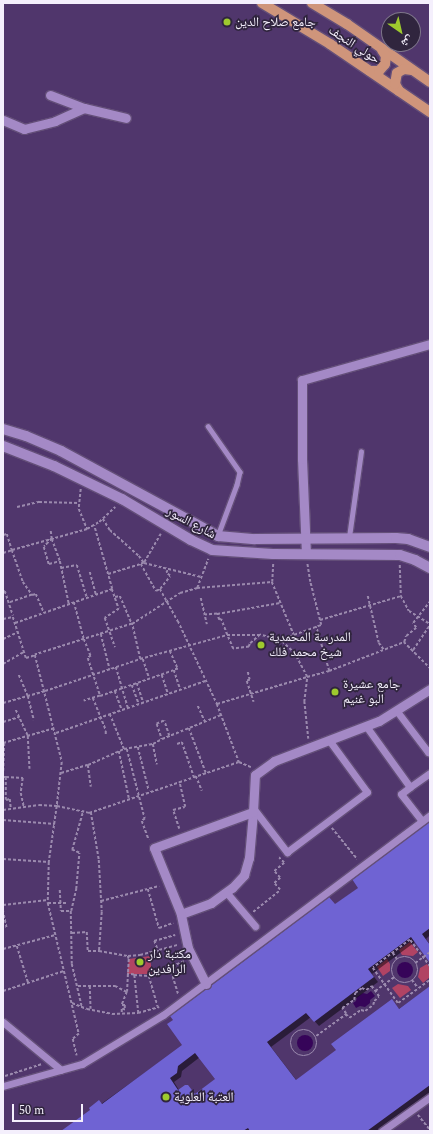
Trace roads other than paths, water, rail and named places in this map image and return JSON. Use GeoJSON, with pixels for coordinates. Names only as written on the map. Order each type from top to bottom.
{"type":"FeatureCollection","features":[{"type":"Feature","properties":{"kind":"main road","name":"حولي النجف"},"geometry":{"type":"LineString","coordinates":[[262,3],[330,44],[430,112]]}},
{"type":"Feature","properties":{"kind":"main road"},"geometry":{"type":"LineString","coordinates":[[312,3],[347,24],[381,49]]}},
{"type":"Feature","properties":{"kind":"main road"},"geometry":{"type":"LineString","coordinates":[[370,71],[379,70],[385,64],[386,56],[383,52]]}},
{"type":"Feature","properties":{"kind":"main road"},"geometry":{"type":"LineString","coordinates":[[385,52],[430,82]]}},
{"type":"Feature","properties":{"kind":"main road"},"geometry":{"type":"LineString","coordinates":[[399,91],[395,84],[397,73],[404,69],[412,70]]}},
{"type":"Feature","properties":{"kind":"main road","name":"شارع السور"},"geometry":{"type":"LineString","coordinates":[[3,429],[26,436],[61,451],[218,536],[255,539],[349,537],[408,539],[430,547]]}},
{"type":"Feature","properties":{"kind":"main road","name":"شارع السور"},"geometry":{"type":"LineString","coordinates":[[3,446],[37,458],[122,499],[166,526],[212,550],[273,554],[400,555],[415,560],[430,568]]}},
{"type":"Feature","properties":{"kind":"street"},"geometry":{"type":"LineString","coordinates":[[50,95],[84,108],[126,118]]}},
{"type":"Feature","properties":{"kind":"street"},"geometry":{"type":"LineString","coordinates":[[3,120],[24,130],[55,121],[84,108]]}},
{"type":"Feature","properties":{"kind":"street"},"geometry":{"type":"LineString","coordinates":[[306,554],[302,459],[302,380],[430,344]]}},
{"type":"Feature","properties":{"kind":"street"},"geometry":{"type":"LineString","coordinates":[[182,917],[211,903],[241,880],[248,866],[255,774],[274,761],[379,721],[430,689]]}},
{"type":"Feature","properties":{"kind":"street"},"geometry":{"type":"LineString","coordinates":[[396,710],[429,753]]}},
{"type":"Feature","properties":{"kind":"street"},"geometry":{"type":"LineString","coordinates":[[366,726],[410,787]]}},
{"type":"Feature","properties":{"kind":"street"},"geometry":{"type":"LineString","coordinates":[[253,810],[287,852],[367,792],[329,740]]}},
{"type":"Feature","properties":{"kind":"street"},"geometry":{"type":"LineString","coordinates":[[422,821],[401,794],[430,773]]}},
{"type":"Feature","properties":{"kind":"street"},"geometry":{"type":"LineString","coordinates":[[206,984],[192,957],[187,943],[182,917],[154,848],[253,810]]}},
{"type":"Feature","properties":{"kind":"street"},"geometry":{"type":"LineString","coordinates":[[3,1086],[79,1065],[163,1015],[430,815]]}},
{"type":"Feature","properties":{"kind":"street"},"geometry":{"type":"LineString","coordinates":[[226,892],[255,926]]}},
{"type":"Feature","properties":{"kind":"street"},"geometry":{"type":"LineString","coordinates":[[3,1022],[61,1070]]}},
{"type":"Feature","properties":{"kind":"street"},"geometry":{"type":"LineString","coordinates":[[382,1131],[430,1097]]}},
{"type":"Feature","properties":{"kind":"lane"},"geometry":{"type":"LineString","coordinates":[[208,426],[240,472],[238,485],[218,536]]}},
{"type":"Feature","properties":{"kind":"lane"},"geometry":{"type":"LineString","coordinates":[[349,537],[360,452]]}},
{"type":"Feature","properties":{"kind":"place","name":"جامع صلاح الدين"},"geometry":{"type":"Point","coordinates":[227,22]}},
{"type":"Feature","properties":{"kind":"place","name":"المدرسة المحمدية شيخ محمد فلك"},"geometry":{"type":"Point","coordinates":[261,645]}},
{"type":"Feature","properties":{"kind":"place","name":"جامع عشيرة البو غنيم"},"geometry":{"type":"Point","coordinates":[335,692]}},
{"type":"Feature","properties":{"kind":"place","name":"مكتبة دار الرافدين"},"geometry":{"type":"Point","coordinates":[140,962]}},
{"type":"Feature","properties":{"kind":"place","name":"العتبة العلوية"},"geometry":{"type":"Point","coordinates":[166,1097]}}]}
